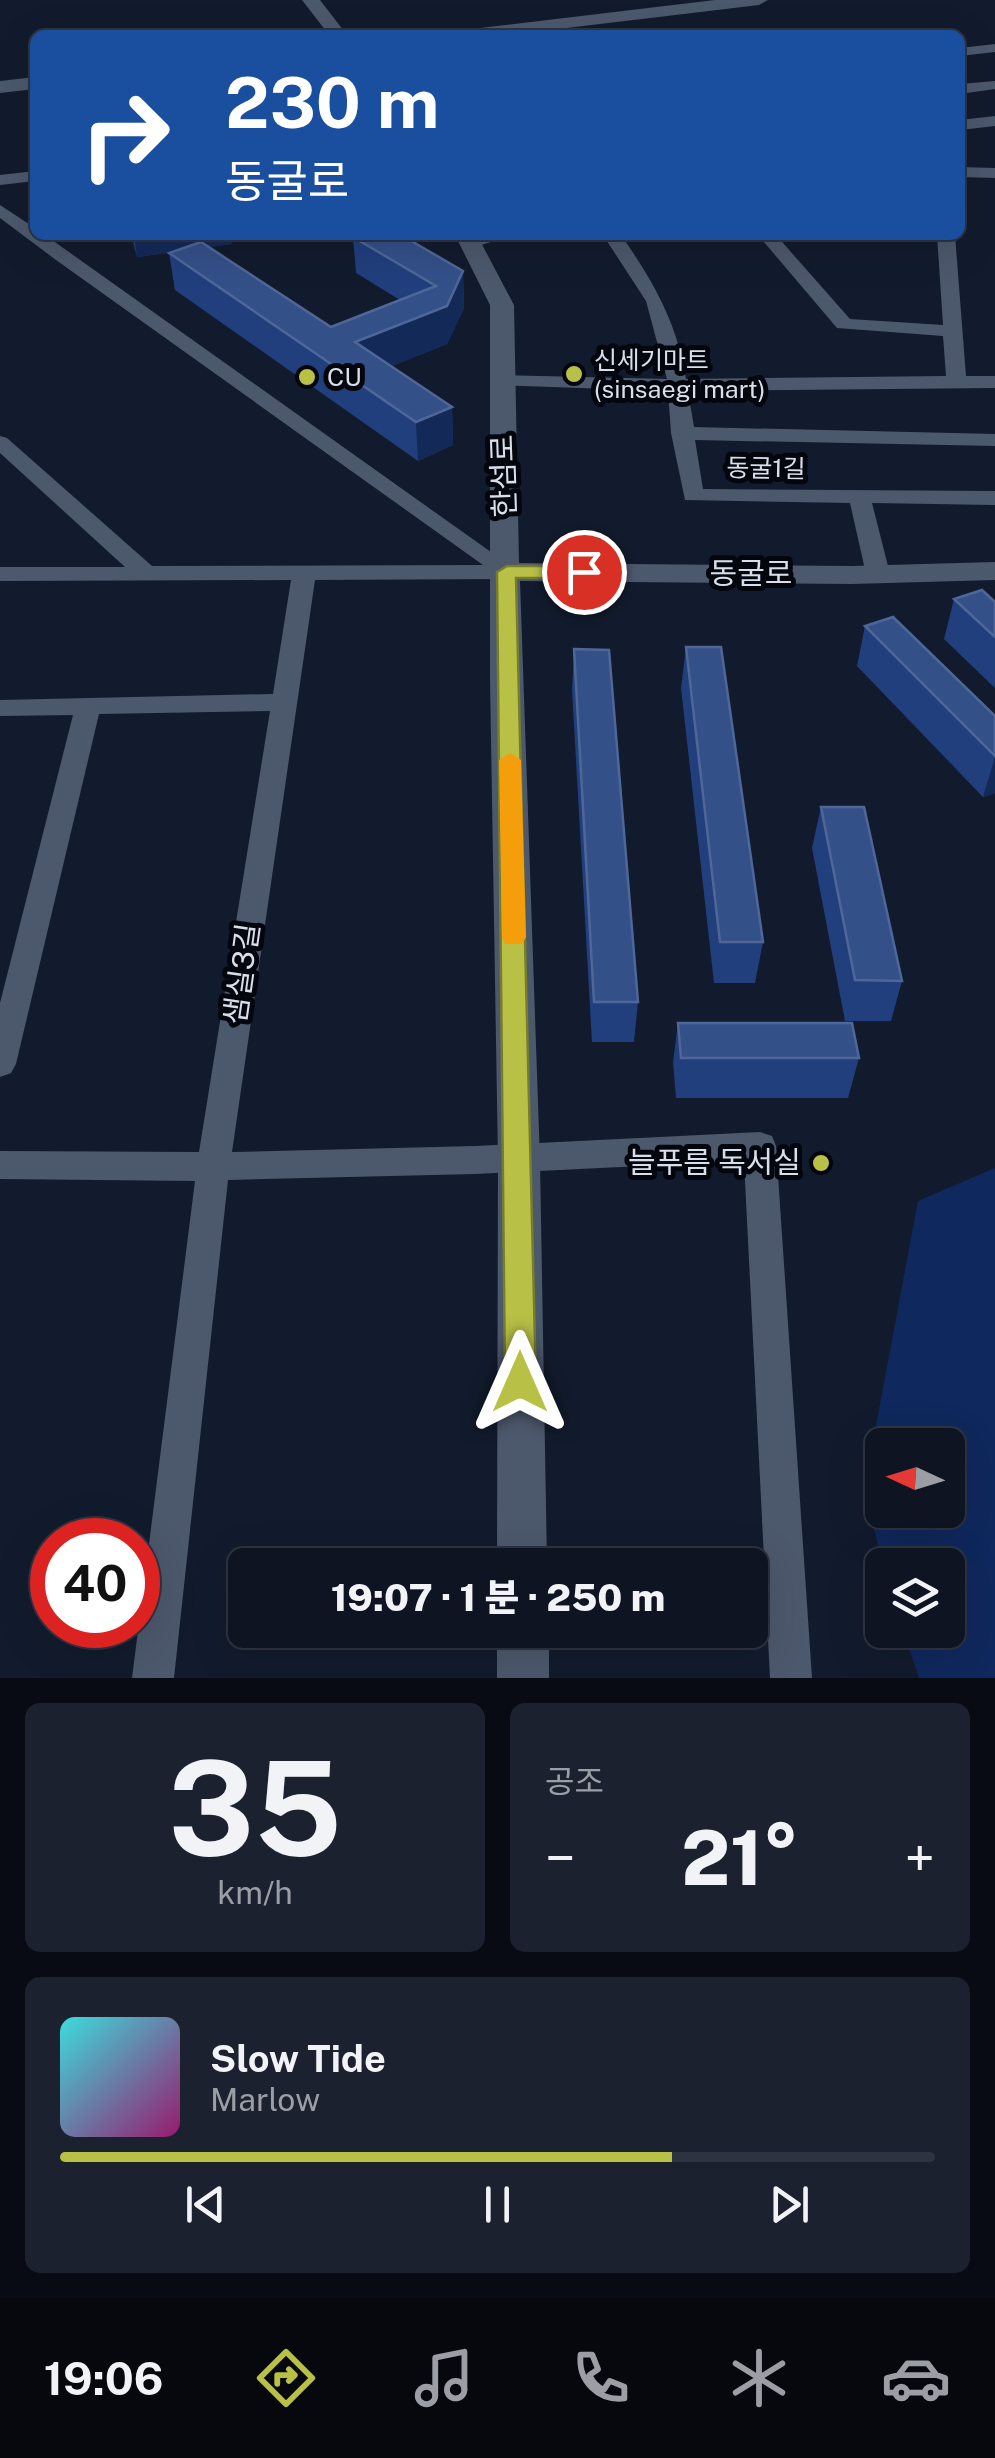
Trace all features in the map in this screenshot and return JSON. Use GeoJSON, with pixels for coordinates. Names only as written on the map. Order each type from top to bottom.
{"type":"FeatureCollection","features":[{"type":"Feature","properties":{"kind":"street"},"geometry":{"type":"LineString","coordinates":[[311,0],[334,30]]}},
{"type":"Feature","properties":{"kind":"street"},"geometry":{"type":"LineString","coordinates":[[500,30],[695,4],[760,0]]}},
{"type":"Feature","properties":{"kind":"street"},"geometry":{"type":"LineString","coordinates":[[965,51],[995,48]]}},
{"type":"Feature","properties":{"kind":"street"},"geometry":{"type":"LineString","coordinates":[[0,87],[30,84]]}},
{"type":"Feature","properties":{"kind":"street"},"geometry":{"type":"LineString","coordinates":[[965,88],[995,85]]}},
{"type":"Feature","properties":{"kind":"street"},"geometry":{"type":"LineString","coordinates":[[965,124],[995,121]]}},
{"type":"Feature","properties":{"kind":"street"},"geometry":{"type":"LineString","coordinates":[[965,172],[995,173]]}},
{"type":"Feature","properties":{"kind":"street"},"geometry":{"type":"LineString","coordinates":[[0,180],[30,177]]}},
{"type":"Feature","properties":{"kind":"street"},"geometry":{"type":"LineString","coordinates":[[0,210],[30,233]]}},
{"type":"Feature","properties":{"kind":"street"},"geometry":{"type":"LineString","coordinates":[[39,240],[507,572]]}},
{"type":"Feature","properties":{"kind":"street","name":"한섬로"},"geometry":{"type":"LineString","coordinates":[[470,240],[502,305],[506,679],[519,1161],[522,1548]]}},
{"type":"Feature","properties":{"kind":"street","name":"동굴1길"},"geometry":{"type":"LineString","coordinates":[[615,240],[655,300],[679,384],[681,433],[693,495],[995,498]]}},
{"type":"Feature","properties":{"kind":"street"},"geometry":{"type":"LineString","coordinates":[[770,240],[844,324],[953,330]]}},
{"type":"Feature","properties":{"kind":"street"},"geometry":{"type":"LineString","coordinates":[[946,240],[956,382]]}},
{"type":"Feature","properties":{"kind":"street"},"geometry":{"type":"LineString","coordinates":[[501,381],[995,382]]}},
{"type":"Feature","properties":{"kind":"street"},"geometry":{"type":"LineString","coordinates":[[681,433],[995,440]]}},
{"type":"Feature","properties":{"kind":"street"},"geometry":{"type":"LineString","coordinates":[[0,442],[146,573]]}},
{"type":"Feature","properties":{"kind":"street"},"geometry":{"type":"LineString","coordinates":[[860,497],[878,574]]}},
{"type":"Feature","properties":{"kind":"street","name":"동굴로"},"geometry":{"type":"LineString","coordinates":[[507,572],[878,574],[995,570]]}},
{"type":"Feature","properties":{"kind":"street"},"geometry":{"type":"LineString","coordinates":[[0,574],[507,572]]}},
{"type":"Feature","properties":{"kind":"street","name":"샘실3길"},"geometry":{"type":"LineString","coordinates":[[153,1678],[213,1169],[304,573]]}},
{"type":"Feature","properties":{"kind":"street"},"geometry":{"type":"LineString","coordinates":[[0,708],[283,702]]}},
{"type":"Feature","properties":{"kind":"street"},"geometry":{"type":"LineString","coordinates":[[0,1064],[88,707]]}},
{"type":"Feature","properties":{"kind":"street"},"geometry":{"type":"LineString","coordinates":[[0,1165],[213,1169],[519,1161],[760,1146],[791,1678]]}},
{"type":"Feature","properties":{"kind":"street"},"geometry":{"type":"LineString","coordinates":[[523,1648],[523,1678]]}},
{"type":"Feature","properties":{"kind":"shaded area"},"geometry":{"type":"Polygon","coordinates":[[[995,1168],[995,1678],[919,1678],[909,1648],[965,1648],[965,1548],[879,1548],[874,1528],[965,1528],[965,1428],[876,1428],[918,1201],[995,1168]]]}},
{"type":"Feature","properties":{"kind":"building"},"geometry":{"type":"Polygon","coordinates":[[[358,240],[410,240],[463,271],[447,306],[355,342],[452,407],[416,422],[169,253],[201,242],[331,327],[436,286],[358,240]]]}},
{"type":"Feature","properties":{"kind":"building"},"geometry":{"type":"Polygon","coordinates":[[[982,590],[995,602],[995,637],[954,599],[982,590]]]}},
{"type":"Feature","properties":{"kind":"building"},"geometry":{"type":"Polygon","coordinates":[[[893,617],[995,716],[995,756],[865,626],[893,617]]]}},
{"type":"Feature","properties":{"kind":"building"},"geometry":{"type":"Polygon","coordinates":[[[686,647],[721,647],[763,942],[720,942],[686,647]]]}},
{"type":"Feature","properties":{"kind":"building"},"geometry":{"type":"Polygon","coordinates":[[[574,649],[609,650],[638,1002],[594,1002],[574,649]]]}},
{"type":"Feature","properties":{"kind":"building"},"geometry":{"type":"Polygon","coordinates":[[[821,807],[864,807],[902,981],[855,980],[821,807]]]}},
{"type":"Feature","properties":{"kind":"building"},"geometry":{"type":"Polygon","coordinates":[[[678,1023],[852,1023],[859,1058],[681,1058],[678,1023]]]}},
{"type":"Feature","properties":{"kind":"slow traffic"},"geometry":{"type":"LineString","coordinates":[[510,760],[514,937]]}},
{"type":"Feature","properties":{"kind":"place","name":"신세기마트 (sinsaegi mart)"},"geometry":{"type":"Point","coordinates":[574,374]}},
{"type":"Feature","properties":{"kind":"place","name":"CU"},"geometry":{"type":"Point","coordinates":[307,377]}},
{"type":"Feature","properties":{"kind":"place","name":"늘푸름 독서실"},"geometry":{"type":"Point","coordinates":[821,1163]}},
{"type":"Feature","properties":{"kind":"route"},"geometry":{"type":"LineString","coordinates":[[520,1382],[507,572],[584,572]]}}]}
